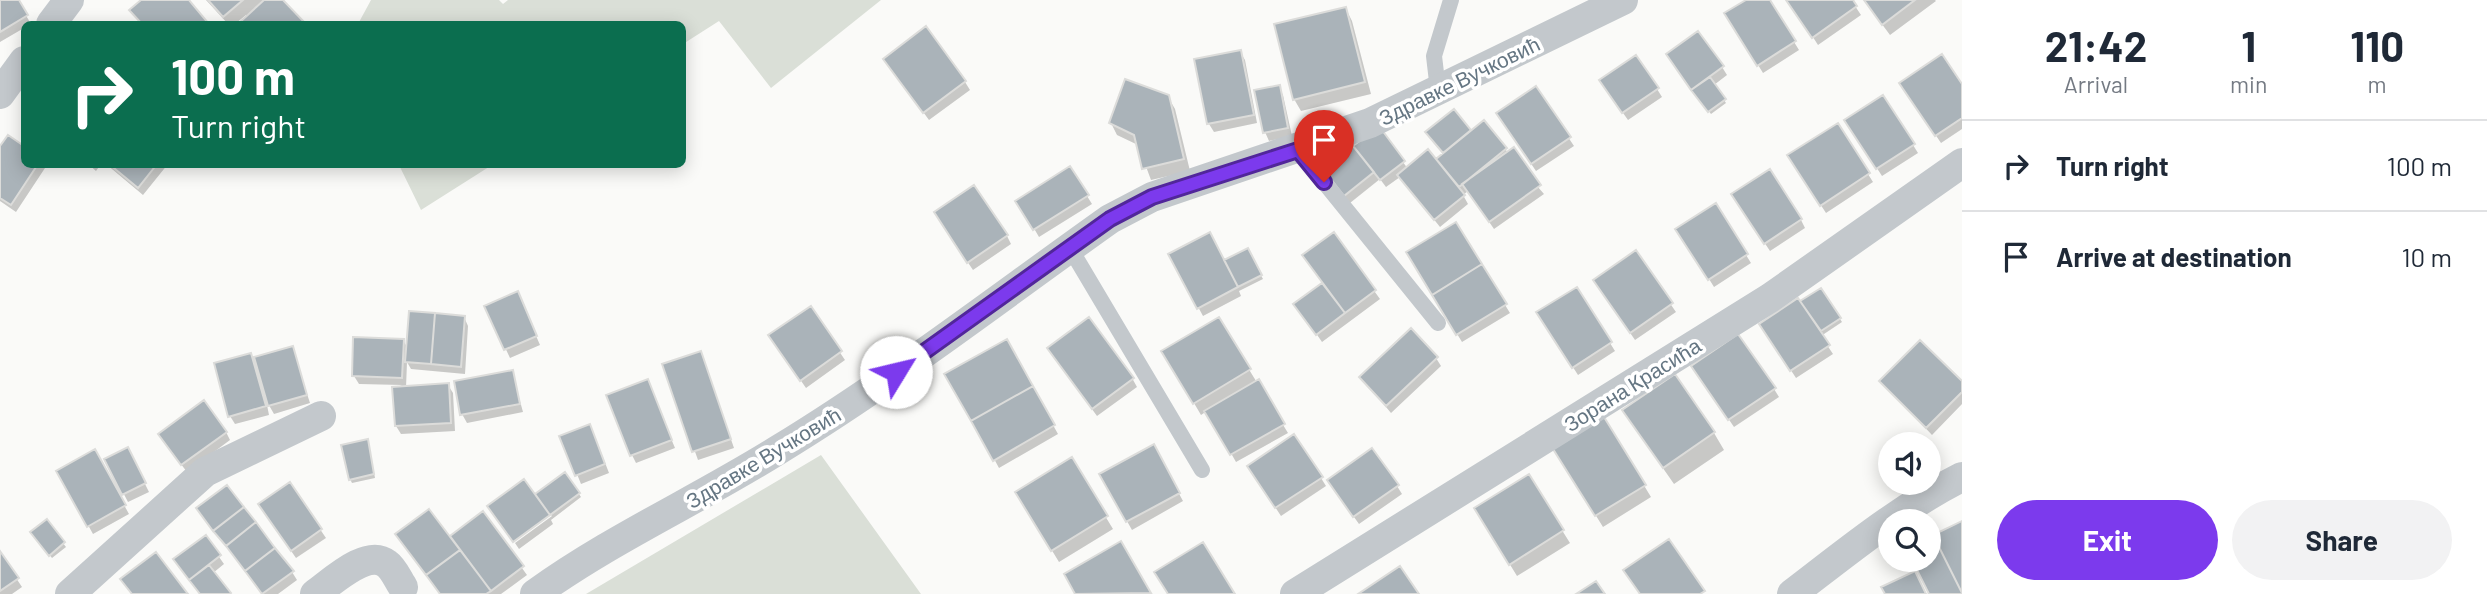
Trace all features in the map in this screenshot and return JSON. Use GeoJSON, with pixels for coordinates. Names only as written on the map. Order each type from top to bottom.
{"type":"FeatureCollection","features":[{"type":"Feature","properties":{"kind":"street"},"geometry":{"type":"LineString","coordinates":[[53,21],[69,0]]}},
{"type":"Feature","properties":{"kind":"street","name":"Здравке Вучковић"},"geometry":{"type":"LineString","coordinates":[[535,594],[576,564],[655,522],[810,430],[874,388],[1110,219],[1152,197],[1298,150],[1370,123],[1623,0]]}},
{"type":"Feature","properties":{"kind":"street"},"geometry":{"type":"LineString","coordinates":[[0,94],[21,65]]}},
{"type":"Feature","properties":{"kind":"street","name":"Зорана Красића"},"geometry":{"type":"LineString","coordinates":[[1295,594],[1770,298],[1962,163]]}},
{"type":"Feature","properties":{"kind":"street"},"geometry":{"type":"LineString","coordinates":[[70,594],[205,472],[321,416]]}},
{"type":"Feature","properties":{"kind":"street"},"geometry":{"type":"LineString","coordinates":[[1792,594],[1894,516],[1962,477]]}},
{"type":"Feature","properties":{"kind":"street"},"geometry":{"type":"LineString","coordinates":[[315,594],[362,562],[377,559],[389,564],[403,587]]}},
{"type":"Feature","properties":{"kind":"lane"},"geometry":{"type":"LineString","coordinates":[[1438,90],[1434,56],[1451,0]]}},
{"type":"Feature","properties":{"kind":"lane"},"geometry":{"type":"LineString","coordinates":[[1298,150],[1438,323]]}},
{"type":"Feature","properties":{"kind":"lane"},"geometry":{"type":"LineString","coordinates":[[1070,248],[1202,470]]}},
{"type":"Feature","properties":{"kind":"shaded area"},"geometry":{"type":"Polygon","coordinates":[[[371,0],[499,0],[503,4],[508,0],[881,0],[771,88],[719,21],[686,42],[686,21],[360,21],[371,0]]]}},
{"type":"Feature","properties":{"kind":"shaded area"},"geometry":{"type":"Polygon","coordinates":[[[400,168],[487,168],[421,210],[400,168]]]}},
{"type":"Feature","properties":{"kind":"shaded area"},"geometry":{"type":"Polygon","coordinates":[[[821,455],[921,594],[586,594],[821,455]]]}},
{"type":"Feature","properties":{"kind":"building"},"geometry":{"type":"Polygon","coordinates":[[[0,0],[19,0],[28,15],[0,32],[0,0]]]}},
{"type":"Feature","properties":{"kind":"building"},"geometry":{"type":"Polygon","coordinates":[[[141,0],[189,0],[206,21],[139,21],[129,10],[141,0]]]}},
{"type":"Feature","properties":{"kind":"building"},"geometry":{"type":"Polygon","coordinates":[[[208,0],[243,0],[223,17],[208,0]]]}},
{"type":"Feature","properties":{"kind":"building"},"geometry":{"type":"Polygon","coordinates":[[[264,0],[283,0],[303,21],[241,21],[264,0]]]}},
{"type":"Feature","properties":{"kind":"building"},"geometry":{"type":"Polygon","coordinates":[[[1746,0],[1770,0],[1796,41],[1757,66],[1724,13],[1746,0]]]}},
{"type":"Feature","properties":{"kind":"building"},"geometry":{"type":"Polygon","coordinates":[[[1786,0],[1853,0],[1857,6],[1812,38],[1786,0]]]}},
{"type":"Feature","properties":{"kind":"building"},"geometry":{"type":"Polygon","coordinates":[[[1864,0],[1915,0],[1882,25],[1864,0]]]}},
{"type":"Feature","properties":{"kind":"building"},"geometry":{"type":"Polygon","coordinates":[[[1346,7],[1365,82],[1293,100],[1274,24],[1346,7]]]}},
{"type":"Feature","properties":{"kind":"building"},"geometry":{"type":"Polygon","coordinates":[[[926,26],[966,81],[923,113],[883,59],[926,26]]]}},
{"type":"Feature","properties":{"kind":"building"},"geometry":{"type":"Polygon","coordinates":[[[1698,31],[1724,66],[1691,90],[1666,54],[1698,31]]]}},
{"type":"Feature","properties":{"kind":"building"},"geometry":{"type":"Polygon","coordinates":[[[1241,50],[1254,115],[1207,124],[1194,59],[1241,50]]]}},
{"type":"Feature","properties":{"kind":"building"},"geometry":{"type":"Polygon","coordinates":[[[1942,54],[1962,84],[1962,118],[1935,136],[1899,83],[1942,54]]]}},
{"type":"Feature","properties":{"kind":"building"},"geometry":{"type":"Polygon","coordinates":[[[1636,55],[1659,88],[1622,113],[1599,80],[1636,55]]]}},
{"type":"Feature","properties":{"kind":"building"},"geometry":{"type":"Polygon","coordinates":[[[1710,77],[1726,99],[1708,112],[1691,90],[1710,77]]]}},
{"type":"Feature","properties":{"kind":"building"},"geometry":{"type":"Polygon","coordinates":[[[1125,79],[1169,95],[1184,159],[1142,169],[1134,135],[1109,123],[1125,79]]]}},
{"type":"Feature","properties":{"kind":"building"},"geometry":{"type":"Polygon","coordinates":[[[1280,85],[1288,128],[1263,133],[1254,90],[1280,85]]]}},
{"type":"Feature","properties":{"kind":"building"},"geometry":{"type":"Polygon","coordinates":[[[1536,86],[1571,137],[1531,164],[1496,113],[1536,86]]]}},
{"type":"Feature","properties":{"kind":"building"},"geometry":{"type":"Polygon","coordinates":[[[1883,95],[1915,144],[1876,169],[1844,120],[1883,95]]]}},
{"type":"Feature","properties":{"kind":"building"},"geometry":{"type":"Polygon","coordinates":[[[1454,109],[1471,130],[1443,153],[1425,132],[1454,109]]]}},
{"type":"Feature","properties":{"kind":"building"},"geometry":{"type":"Polygon","coordinates":[[[1484,120],[1507,148],[1459,187],[1436,159],[1484,120]]]}},
{"type":"Feature","properties":{"kind":"building"},"geometry":{"type":"Polygon","coordinates":[[[1838,123],[1870,173],[1820,206],[1787,155],[1838,123]]]}},
{"type":"Feature","properties":{"kind":"building"},"geometry":{"type":"Polygon","coordinates":[[[1379,126],[1405,161],[1380,180],[1353,146],[1379,126]]]}},
{"type":"Feature","properties":{"kind":"building"},"geometry":{"type":"Polygon","coordinates":[[[8,135],[21,144],[21,168],[35,168],[11,205],[0,198],[0,146],[8,135]]]}},
{"type":"Feature","properties":{"kind":"building"},"geometry":{"type":"Polygon","coordinates":[[[1353,146],[1374,172],[1344,196],[1323,169],[1353,146]]]}},
{"type":"Feature","properties":{"kind":"building"},"geometry":{"type":"Polygon","coordinates":[[[1514,147],[1541,185],[1489,222],[1462,184],[1514,147]]]}},
{"type":"Feature","properties":{"kind":"building"},"geometry":{"type":"Polygon","coordinates":[[[1428,149],[1465,195],[1434,220],[1397,175],[1428,149]]]}},
{"type":"Feature","properties":{"kind":"building"},"geometry":{"type":"Polygon","coordinates":[[[1070,166],[1089,195],[1033,230],[1015,201],[1070,166]]]}},
{"type":"Feature","properties":{"kind":"building"},"geometry":{"type":"Polygon","coordinates":[[[114,168],[154,168],[138,188],[114,168]]]}},
{"type":"Feature","properties":{"kind":"building"},"geometry":{"type":"Polygon","coordinates":[[[1770,169],[1802,219],[1764,244],[1731,194],[1770,169]]]}},
{"type":"Feature","properties":{"kind":"building"},"geometry":{"type":"Polygon","coordinates":[[[974,185],[1008,235],[967,263],[934,212],[974,185]]]}},
{"type":"Feature","properties":{"kind":"building"},"geometry":{"type":"Polygon","coordinates":[[[1716,203],[1748,254],[1708,280],[1675,229],[1716,203]]]}},
{"type":"Feature","properties":{"kind":"building"},"geometry":{"type":"Polygon","coordinates":[[[1456,222],[1482,264],[1432,295],[1406,252],[1456,222]]]}},
{"type":"Feature","properties":{"kind":"building"},"geometry":{"type":"Polygon","coordinates":[[[1210,232],[1238,287],[1197,309],[1168,254],[1210,232]]]}},
{"type":"Feature","properties":{"kind":"building"},"geometry":{"type":"Polygon","coordinates":[[[1334,232],[1376,290],[1345,313],[1302,255],[1334,232]]]}},
{"type":"Feature","properties":{"kind":"building"},"geometry":{"type":"Polygon","coordinates":[[[1248,248],[1262,275],[1238,287],[1224,260],[1248,248]]]}},
{"type":"Feature","properties":{"kind":"building"},"geometry":{"type":"Polygon","coordinates":[[[1636,250],[1673,303],[1630,333],[1593,280],[1636,250]]]}},
{"type":"Feature","properties":{"kind":"building"},"geometry":{"type":"Polygon","coordinates":[[[1482,264],[1507,304],[1456,335],[1432,295],[1482,264]]]}},
{"type":"Feature","properties":{"kind":"building"},"geometry":{"type":"Polygon","coordinates":[[[1322,283],[1345,313],[1316,335],[1293,304],[1322,283]]]}},
{"type":"Feature","properties":{"kind":"building"},"geometry":{"type":"Polygon","coordinates":[[[1577,287],[1612,342],[1572,368],[1536,312],[1577,287]]]}},
{"type":"Feature","properties":{"kind":"building"},"geometry":{"type":"Polygon","coordinates":[[[1821,288],[1841,318],[1821,331],[1800,301],[1821,288]]]}},
{"type":"Feature","properties":{"kind":"building"},"geometry":{"type":"Polygon","coordinates":[[[518,291],[537,336],[504,350],[484,306],[518,291]]]}},
{"type":"Feature","properties":{"kind":"building"},"geometry":{"type":"Polygon","coordinates":[[[1798,298],[1830,345],[1790,371],[1759,324],[1798,298]]]}},
{"type":"Feature","properties":{"kind":"building"},"geometry":{"type":"Polygon","coordinates":[[[811,306],[842,351],[800,381],[768,335],[811,306]]]}},
{"type":"Feature","properties":{"kind":"building"},"geometry":{"type":"Polygon","coordinates":[[[409,311],[435,313],[431,364],[405,362],[409,311]]]}},
{"type":"Feature","properties":{"kind":"building"},"geometry":{"type":"Polygon","coordinates":[[[435,313],[465,316],[461,367],[431,364],[435,313]]]}},
{"type":"Feature","properties":{"kind":"building"},"geometry":{"type":"Polygon","coordinates":[[[1089,317],[1134,378],[1092,409],[1047,348],[1089,317]]]}},
{"type":"Feature","properties":{"kind":"building"},"geometry":{"type":"Polygon","coordinates":[[[1219,317],[1251,369],[1193,404],[1161,351],[1219,317]]]}},
{"type":"Feature","properties":{"kind":"building"},"geometry":{"type":"Polygon","coordinates":[[[1411,328],[1438,357],[1386,406],[1359,377],[1411,328]]]}},
{"type":"Feature","properties":{"kind":"building"},"geometry":{"type":"Polygon","coordinates":[[[1738,334],[1776,388],[1728,420],[1691,366],[1738,334]]]}},
{"type":"Feature","properties":{"kind":"building"},"geometry":{"type":"Polygon","coordinates":[[[353,337],[404,339],[402,378],[352,376],[353,337]]]}},
{"type":"Feature","properties":{"kind":"building"},"geometry":{"type":"Polygon","coordinates":[[[1007,339],[1033,386],[971,421],[944,374],[1007,339]]]}},
{"type":"Feature","properties":{"kind":"building"},"geometry":{"type":"Polygon","coordinates":[[[1920,340],[1962,381],[1962,392],[1926,428],[1879,381],[1920,340]]]}},
{"type":"Feature","properties":{"kind":"building"},"geometry":{"type":"Polygon","coordinates":[[[293,346],[307,395],[268,406],[254,357],[293,346]]]}},
{"type":"Feature","properties":{"kind":"building"},"geometry":{"type":"Polygon","coordinates":[[[701,351],[731,439],[692,452],[662,364],[701,351]]]}},
{"type":"Feature","properties":{"kind":"building"},"geometry":{"type":"Polygon","coordinates":[[[251,353],[266,406],[228,417],[214,363],[251,353]]]}},
{"type":"Feature","properties":{"kind":"building"},"geometry":{"type":"Polygon","coordinates":[[[513,370],[520,404],[460,415],[454,381],[513,370]]]}},
{"type":"Feature","properties":{"kind":"building"},"geometry":{"type":"Polygon","coordinates":[[[1675,374],[1715,432],[1663,468],[1622,410],[1675,374]]]}},
{"type":"Feature","properties":{"kind":"building"},"geometry":{"type":"Polygon","coordinates":[[[648,379],[672,440],[630,456],[606,395],[648,379]]]}},
{"type":"Feature","properties":{"kind":"building"},"geometry":{"type":"Polygon","coordinates":[[[1259,379],[1285,424],[1230,455],[1204,411],[1259,379]]]}},
{"type":"Feature","properties":{"kind":"building"},"geometry":{"type":"Polygon","coordinates":[[[449,383],[451,423],[395,426],[392,387],[449,383]]]}},
{"type":"Feature","properties":{"kind":"building"},"geometry":{"type":"Polygon","coordinates":[[[1033,386],[1055,425],[993,461],[971,421],[1033,386]]]}},
{"type":"Feature","properties":{"kind":"building"},"geometry":{"type":"Polygon","coordinates":[[[204,400],[227,432],[181,465],[158,434],[204,400]]]}},
{"type":"Feature","properties":{"kind":"building"},"geometry":{"type":"Polygon","coordinates":[[[1604,417],[1646,485],[1595,516],[1553,449],[1604,417]]]}},
{"type":"Feature","properties":{"kind":"building"},"geometry":{"type":"Polygon","coordinates":[[[590,424],[605,464],[575,476],[559,436],[590,424]]]}},
{"type":"Feature","properties":{"kind":"building"},"geometry":{"type":"Polygon","coordinates":[[[1294,434],[1323,477],[1275,508],[1247,466],[1294,434]]]}},
{"type":"Feature","properties":{"kind":"building"},"geometry":{"type":"Polygon","coordinates":[[[368,439],[374,474],[349,480],[341,445],[368,439]]]}},
{"type":"Feature","properties":{"kind":"building"},"geometry":{"type":"Polygon","coordinates":[[[1154,444],[1180,493],[1126,522],[1099,474],[1154,444]]]}},
{"type":"Feature","properties":{"kind":"building"},"geometry":{"type":"Polygon","coordinates":[[[128,447],[146,483],[122,495],[104,459],[128,447]]]}},
{"type":"Feature","properties":{"kind":"building"},"geometry":{"type":"Polygon","coordinates":[[[1372,448],[1399,485],[1353,517],[1327,480],[1372,448]]]}},
{"type":"Feature","properties":{"kind":"building"},"geometry":{"type":"Polygon","coordinates":[[[95,449],[126,505],[87,527],[56,471],[95,449]]]}},
{"type":"Feature","properties":{"kind":"building"},"geometry":{"type":"Polygon","coordinates":[[[1072,457],[1108,516],[1051,551],[1015,492],[1072,457]]]}},
{"type":"Feature","properties":{"kind":"building"},"geometry":{"type":"Polygon","coordinates":[[[565,472],[580,493],[550,515],[535,494],[565,472]]]}},
{"type":"Feature","properties":{"kind":"building"},"geometry":{"type":"Polygon","coordinates":[[[1529,474],[1564,530],[1509,565],[1474,508],[1529,474]]]}},
{"type":"Feature","properties":{"kind":"building"},"geometry":{"type":"Polygon","coordinates":[[[524,479],[550,515],[513,542],[487,506],[524,479]]]}},
{"type":"Feature","properties":{"kind":"building"},"geometry":{"type":"Polygon","coordinates":[[[290,482],[322,529],[291,551],[258,504],[290,482]]]}},
{"type":"Feature","properties":{"kind":"building"},"geometry":{"type":"Polygon","coordinates":[[[227,485],[244,507],[213,531],[196,508],[227,485]]]}},
{"type":"Feature","properties":{"kind":"building"},"geometry":{"type":"Polygon","coordinates":[[[244,507],[256,522],[226,546],[213,531],[244,507]]]}},
{"type":"Feature","properties":{"kind":"building"},"geometry":{"type":"Polygon","coordinates":[[[429,509],[460,550],[426,575],[395,534],[429,509]]]}},
{"type":"Feature","properties":{"kind":"building"},"geometry":{"type":"Polygon","coordinates":[[[483,511],[524,566],[491,591],[450,536],[483,511]]]}},
{"type":"Feature","properties":{"kind":"building"},"geometry":{"type":"Polygon","coordinates":[[[47,519],[65,542],[49,556],[30,532],[47,519]]]}},
{"type":"Feature","properties":{"kind":"building"},"geometry":{"type":"Polygon","coordinates":[[[1962,521],[1962,593],[1941,551],[1941,531],[1962,521]]]}},
{"type":"Feature","properties":{"kind":"building"},"geometry":{"type":"Polygon","coordinates":[[[256,522],[275,548],[245,571],[226,546],[256,522]]]}},
{"type":"Feature","properties":{"kind":"building"},"geometry":{"type":"Polygon","coordinates":[[[206,535],[221,555],[189,580],[173,559],[206,535]]]}},
{"type":"Feature","properties":{"kind":"building"},"geometry":{"type":"Polygon","coordinates":[[[1669,539],[1705,591],[1700,594],[1640,594],[1623,570],[1669,539]]]}},
{"type":"Feature","properties":{"kind":"building"},"geometry":{"type":"Polygon","coordinates":[[[1121,541],[1151,593],[1075,594],[1064,574],[1121,541]]]}},
{"type":"Feature","properties":{"kind":"building"},"geometry":{"type":"Polygon","coordinates":[[[1203,542],[1235,594],[1168,594],[1154,572],[1203,542]]]}},
{"type":"Feature","properties":{"kind":"building"},"geometry":{"type":"Polygon","coordinates":[[[275,548],[294,571],[262,594],[245,571],[275,548]]]}},
{"type":"Feature","properties":{"kind":"building"},"geometry":{"type":"Polygon","coordinates":[[[460,550],[491,591],[486,594],[440,594],[426,575],[460,550]]]}},
{"type":"Feature","properties":{"kind":"building"},"geometry":{"type":"Polygon","coordinates":[[[0,551],[19,578],[0,591],[0,551]]]}},
{"type":"Feature","properties":{"kind":"building"},"geometry":{"type":"Polygon","coordinates":[[[1941,551],[1962,594],[1929,594],[1918,572],[1941,572],[1941,551]]]}},
{"type":"Feature","properties":{"kind":"building"},"geometry":{"type":"Polygon","coordinates":[[[156,552],[188,594],[132,594],[120,579],[156,552]]]}},
{"type":"Feature","properties":{"kind":"building"},"geometry":{"type":"Polygon","coordinates":[[[209,565],[230,594],[200,594],[189,580],[209,565]]]}},
{"type":"Feature","properties":{"kind":"building"},"geometry":{"type":"Polygon","coordinates":[[[1400,566],[1419,594],[1358,594],[1400,566]]]}},
{"type":"Feature","properties":{"kind":"building"},"geometry":{"type":"Polygon","coordinates":[[[1915,572],[1926,594],[1885,594],[1881,587],[1915,572]]]}},
{"type":"Feature","properties":{"kind":"building"},"geometry":{"type":"Polygon","coordinates":[[[1596,581],[1605,594],[1576,594],[1596,581]]]}},
{"type":"Feature","properties":{"kind":"route"},"geometry":{"type":"LineString","coordinates":[[896,372],[1110,219],[1152,197],[1298,150],[1324,182]]}}]}
